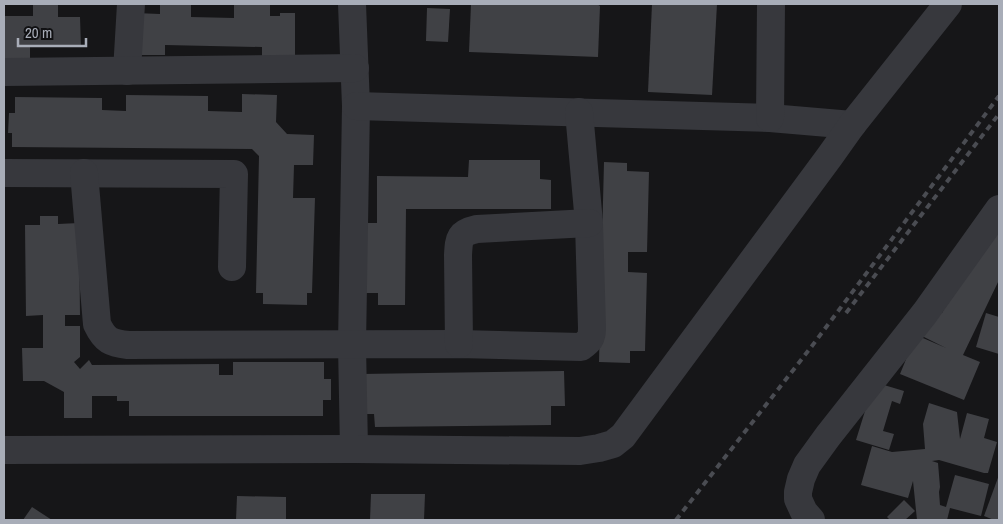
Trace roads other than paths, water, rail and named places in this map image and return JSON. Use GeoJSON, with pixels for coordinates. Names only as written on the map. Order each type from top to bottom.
{"type":"FeatureCollection","features":[{"type":"Feature","properties":{"kind":"street"},"geometry":{"type":"LineString","coordinates":[[127,71],[131,4]]}},
{"type":"Feature","properties":{"kind":"street"},"geometry":{"type":"LineString","coordinates":[[352,4],[356,106],[352,345],[354,449]]}},
{"type":"Feature","properties":{"kind":"street"},"geometry":{"type":"LineString","coordinates":[[770,118],[771,4]]}},
{"type":"Feature","properties":{"kind":"street"},"geometry":{"type":"LineString","coordinates":[[4,450],[354,449],[580,451],[613,444],[623,436],[852,125],[948,4]]}},
{"type":"Feature","properties":{"kind":"street"},"geometry":{"type":"LineString","coordinates":[[4,72],[355,68]]}},
{"type":"Feature","properties":{"kind":"street"},"geometry":{"type":"LineString","coordinates":[[356,106],[770,118],[852,125]]}},
{"type":"Feature","properties":{"kind":"street"},"geometry":{"type":"LineString","coordinates":[[84,173],[98,324],[102,334],[112,343],[128,345],[459,344],[581,347],[592,336],[589,223],[579,112]]}},
{"type":"Feature","properties":{"kind":"street"},"geometry":{"type":"LineString","coordinates":[[4,172],[234,174],[232,267]]}},
{"type":"Feature","properties":{"kind":"street"},"geometry":{"type":"LineString","coordinates":[[811,520],[804,512],[798,499],[801,479],[807,465],[925,313],[999,209]]}},
{"type":"Feature","properties":{"kind":"street"},"geometry":{"type":"LineString","coordinates":[[459,344],[458,254],[459,241],[463,235],[468,231],[477,229],[589,223]]}},
{"type":"Feature","properties":{"kind":"railway"},"geometry":{"type":"LineString","coordinates":[[676,520],[812,346],[999,96]]}},
{"type":"Feature","properties":{"kind":"railway"},"geometry":{"type":"LineString","coordinates":[[846,313],[999,114]]}}]}
